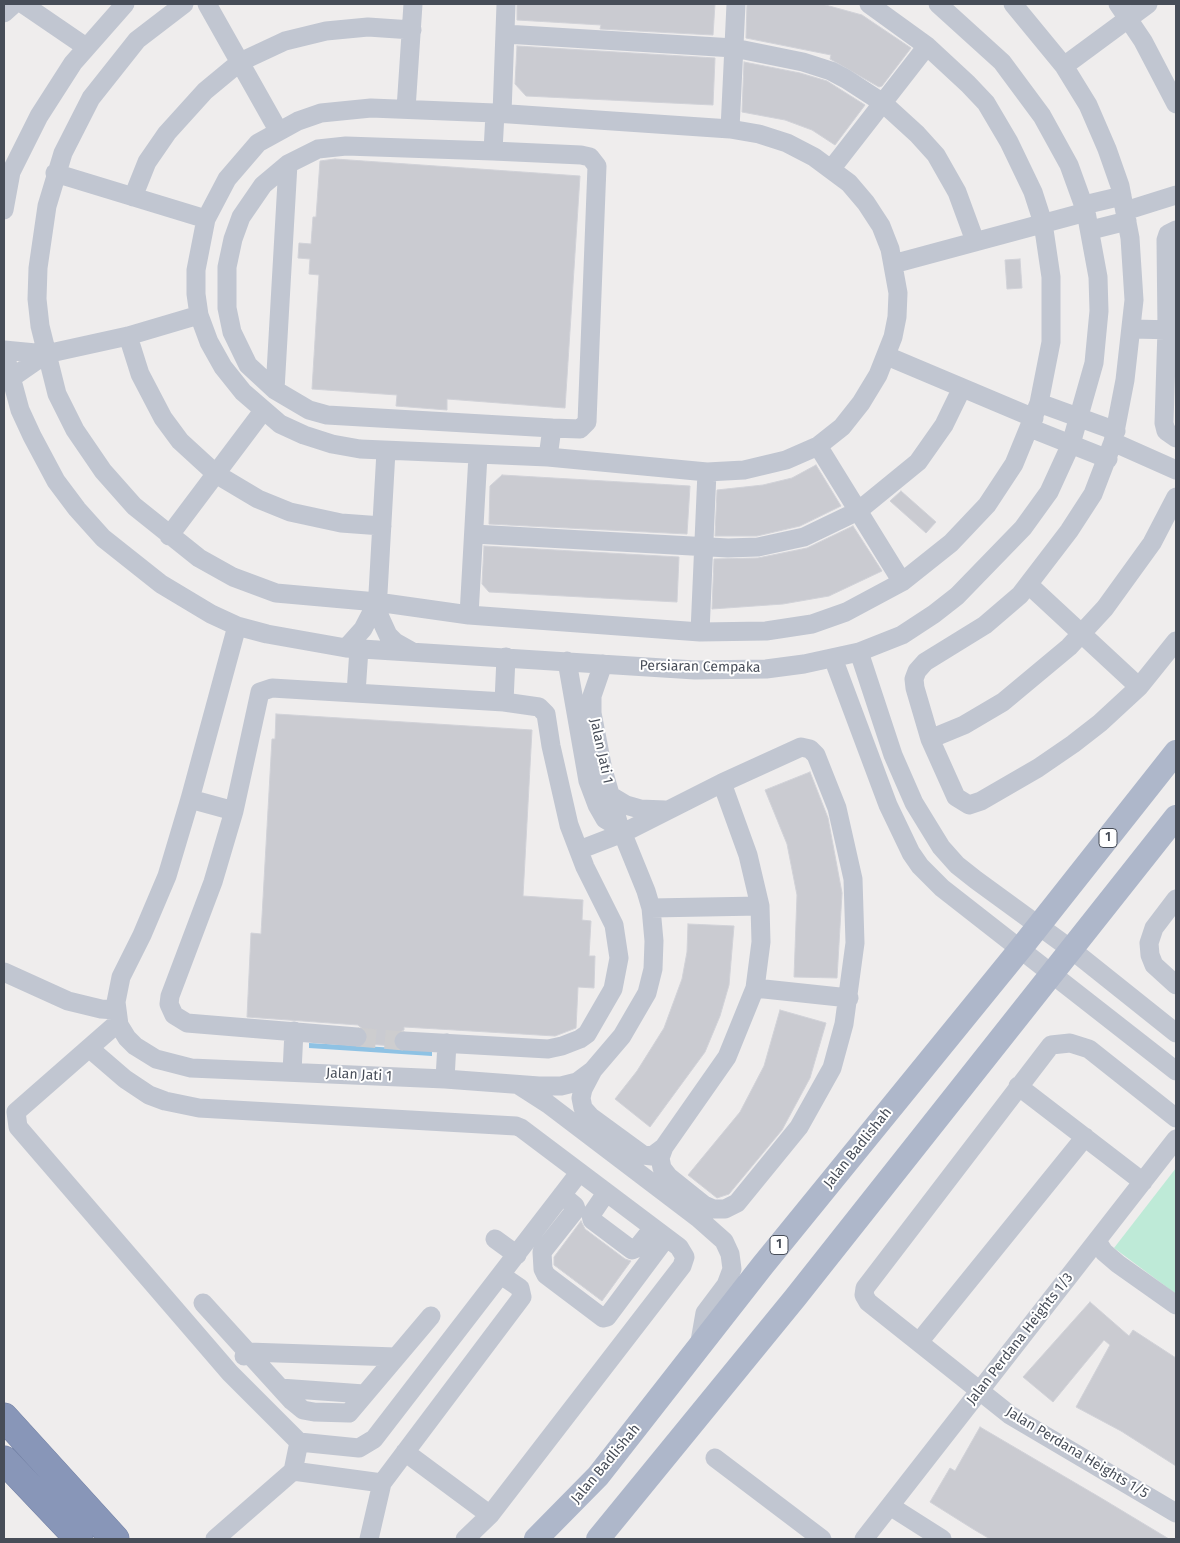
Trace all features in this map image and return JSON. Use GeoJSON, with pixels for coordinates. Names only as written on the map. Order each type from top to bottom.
{"type":"FeatureCollection","features":[{"type":"Feature","properties":{"kind":"highway"},"geometry":{"type":"LineString","coordinates":[[4,1418],[115,1539]]}},
{"type":"Feature","properties":{"kind":"highway"},"geometry":{"type":"LineString","coordinates":[[4,1460],[79,1539]]}},
{"type":"Feature","properties":{"kind":"main road","name":"Jalan Badlishah"},"geometry":{"type":"LineString","coordinates":[[536,1539],[598,1476],[763,1265],[1021,948],[1176,752]]}},
{"type":"Feature","properties":{"kind":"main road"},"geometry":{"type":"LineString","coordinates":[[598,1539],[801,1291],[1176,817]]}},
{"type":"Feature","properties":{"kind":"street"},"geometry":{"type":"LineString","coordinates":[[4,13],[14,4]]}},
{"type":"Feature","properties":{"kind":"street"},"geometry":{"type":"LineString","coordinates":[[23,4],[86,47]]}},
{"type":"Feature","properties":{"kind":"street"},"geometry":{"type":"LineString","coordinates":[[4,210],[7,173],[39,116],[86,47],[125,4]]}},
{"type":"Feature","properties":{"kind":"street"},"geometry":{"type":"LineString","coordinates":[[184,4],[138,40],[107,76],[76,125],[55,173],[47,206],[38,268],[37,299],[46,354],[57,394],[75,430],[103,471],[134,506],[169,536],[233,578],[276,593],[377,602],[469,615],[700,632],[766,631],[812,624],[846,612],[902,582],[929,562],[971,524],[1000,486],[1035,416],[1051,342],[1051,278],[1043,223],[1033,192],[997,120],[968,84],[927,46],[869,4]]}},
{"type":"Feature","properties":{"kind":"street"},"geometry":{"type":"LineString","coordinates":[[207,4],[278,130]]}},
{"type":"Feature","properties":{"kind":"street"},"geometry":{"type":"LineString","coordinates":[[406,109],[414,4]]}},
{"type":"Feature","properties":{"kind":"street"},"geometry":{"type":"LineString","coordinates":[[493,151],[499,113],[506,4]]}},
{"type":"Feature","properties":{"kind":"street"},"geometry":{"type":"LineString","coordinates":[[730,129],[736,4]]}},
{"type":"Feature","properties":{"kind":"street","name":"Persiaran Cempaka"},"geometry":{"type":"LineString","coordinates":[[4,351],[10,379],[20,410],[46,465],[77,509],[103,538],[131,562],[186,600],[237,626],[267,634],[352,648],[730,670],[766,669],[859,652],[902,635],[916,626],[968,585],[1023,528],[1049,492],[1072,444],[1094,363],[1099,311],[1098,277],[1087,216],[1058,142],[1023,88],[1002,62],[938,4]]}},
{"type":"Feature","properties":{"kind":"street"},"geometry":{"type":"LineString","coordinates":[[1013,4],[1046,41],[1064,66],[1094,118],[1107,148],[1125,209],[1134,268],[1132,328],[1112,444],[1086,506],[1029,585],[998,615],[925,662],[917,671],[914,679],[914,688],[930,739],[956,797],[969,805],[982,801],[1045,764],[1100,724],[1139,687],[1176,641]]}},
{"type":"Feature","properties":{"kind":"street"},"geometry":{"type":"LineString","coordinates":[[1064,66],[1123,11],[1148,4]]}},
{"type":"Feature","properties":{"kind":"street"},"geometry":{"type":"LineString","coordinates":[[1123,11],[1166,81],[1176,104]]}},
{"type":"Feature","properties":{"kind":"street"},"geometry":{"type":"LineString","coordinates":[[133,197],[147,162],[167,133],[205,91],[240,62],[285,41],[326,31],[368,27],[412,30]]}},
{"type":"Feature","properties":{"kind":"street"},"geometry":{"type":"LineString","coordinates":[[505,34],[734,48],[819,67],[846,78],[882,103],[917,134],[936,155],[960,198],[975,241]]}},
{"type":"Feature","properties":{"kind":"street"},"geometry":{"type":"LineString","coordinates":[[832,168],[927,46]]}},
{"type":"Feature","properties":{"kind":"street"},"geometry":{"type":"LineString","coordinates":[[371,108],[406,109],[499,113],[730,129],[760,134],[787,143],[832,168],[849,183],[876,218],[887,242],[893,264],[898,293],[897,317],[894,338],[878,375],[861,403],[842,427],[818,446],[786,460],[744,470],[707,472],[548,457],[386,451],[332,444],[304,436],[280,424],[243,392],[223,368],[209,342],[200,316],[196,294],[196,270],[206,219],[217,195],[241,160],[258,143],[278,130],[321,113],[371,108]]}},
{"type":"Feature","properties":{"kind":"street"},"geometry":{"type":"LineString","coordinates":[[346,146],[493,151],[590,157],[597,166],[587,422],[580,429],[327,415],[309,410],[275,390],[248,365],[240,350],[232,332],[225,290],[233,239],[241,217],[263,185],[288,164],[318,149],[346,146]]}},
{"type":"Feature","properties":{"kind":"street"},"geometry":{"type":"LineString","coordinates":[[275,390],[288,164]]}},
{"type":"Feature","properties":{"kind":"street"},"geometry":{"type":"LineString","coordinates":[[55,173],[206,219]]}},
{"type":"Feature","properties":{"kind":"street"},"geometry":{"type":"LineString","coordinates":[[893,264],[1043,223],[1125,209],[1176,195]]}},
{"type":"Feature","properties":{"kind":"street"},"geometry":{"type":"LineString","coordinates":[[1087,216],[1125,209]]}},
{"type":"Feature","properties":{"kind":"street"},"geometry":{"type":"LineString","coordinates":[[1176,230],[1168,234],[1166,240],[1172,330],[1164,423],[1166,431],[1176,438]]}},
{"type":"Feature","properties":{"kind":"street"},"geometry":{"type":"LineString","coordinates":[[4,351],[46,354],[128,336],[200,316]]}},
{"type":"Feature","properties":{"kind":"street"},"geometry":{"type":"LineString","coordinates":[[1132,328],[1172,330]]}},
{"type":"Feature","properties":{"kind":"street"},"geometry":{"type":"LineString","coordinates":[[128,336],[140,374],[163,418],[180,441],[216,474],[258,499],[290,512],[341,523],[382,526]]}},
{"type":"Feature","properties":{"kind":"street"},"geometry":{"type":"LineString","coordinates":[[10,379],[46,354]]}},
{"type":"Feature","properties":{"kind":"street"},"geometry":{"type":"LineString","coordinates":[[887,356],[1035,416],[1072,444],[1112,444]]}},
{"type":"Feature","properties":{"kind":"street"},"geometry":{"type":"LineString","coordinates":[[474,534],[703,548],[758,547],[804,537],[858,511],[918,462],[944,425],[962,388]]}},
{"type":"Feature","properties":{"kind":"street"},"geometry":{"type":"LineString","coordinates":[[169,536],[263,411]]}},
{"type":"Feature","properties":{"kind":"street"},"geometry":{"type":"LineString","coordinates":[[1035,416],[1080,418],[1112,444],[1176,470]]}},
{"type":"Feature","properties":{"kind":"street"},"geometry":{"type":"LineString","coordinates":[[548,457],[552,428]]}},
{"type":"Feature","properties":{"kind":"street"},"geometry":{"type":"LineString","coordinates":[[818,446],[902,582]]}},
{"type":"Feature","properties":{"kind":"street"},"geometry":{"type":"LineString","coordinates":[[386,451],[377,602],[379,620],[388,635],[395,642],[414,652]]}},
{"type":"Feature","properties":{"kind":"street"},"geometry":{"type":"LineString","coordinates":[[469,615],[478,455]]}},
{"type":"Feature","properties":{"kind":"street"},"geometry":{"type":"LineString","coordinates":[[700,632],[707,472]]}},
{"type":"Feature","properties":{"kind":"street"},"geometry":{"type":"LineString","coordinates":[[930,739],[964,724],[1003,702],[1044,669],[1081,634],[1104,608],[1152,543],[1176,497]]}},
{"type":"Feature","properties":{"kind":"street"},"geometry":{"type":"LineString","coordinates":[[1029,585],[1139,687]]}},
{"type":"Feature","properties":{"kind":"street"},"geometry":{"type":"LineString","coordinates":[[356,693],[352,648],[377,602]]}},
{"type":"Feature","properties":{"kind":"street"},"geometry":{"type":"LineString","coordinates":[[237,626],[167,876],[142,935],[121,977],[118,1018],[113,1027],[19,1109],[15,1117],[16,1122],[230,1373],[299,1442],[359,1448],[374,1439],[579,1172]]}},
{"type":"Feature","properties":{"kind":"street"},"geometry":{"type":"LineString","coordinates":[[859,652],[890,746],[910,795],[941,847],[957,865],[1039,924],[1176,1033]]}},
{"type":"Feature","properties":{"kind":"street"},"geometry":{"type":"LineString","coordinates":[[504,702],[506,657]]}},
{"type":"Feature","properties":{"kind":"street"},"geometry":{"type":"LineString","coordinates":[[833,658],[888,805],[911,853],[942,888],[1176,1071]]}},
{"type":"Feature","properties":{"kind":"street"},"geometry":{"type":"LineString","coordinates":[[567,660],[588,781],[604,819],[620,827]]}},
{"type":"Feature","properties":{"kind":"street","name":"Jalan Jati 1"},"geometry":{"type":"LineString","coordinates":[[118,1018],[127,1038],[144,1053],[167,1063],[191,1068],[445,1079],[518,1085],[561,1086],[577,1082],[593,1070],[622,1036],[646,993],[653,969],[654,950],[651,908],[620,827],[602,770],[592,713],[592,696],[603,664]]}},
{"type":"Feature","properties":{"kind":"street"},"geometry":{"type":"LineString","coordinates":[[357,1037],[187,1023],[174,1016],[169,1004],[170,996],[213,882],[234,810],[260,692],[272,688],[504,702],[539,707],[546,714],[560,789],[579,850],[614,925],[619,958],[613,989],[587,1034],[580,1039],[548,1049],[404,1041]]}},
{"type":"Feature","properties":{"kind":"street"},"geometry":{"type":"LineString","coordinates":[[518,1085],[701,1211],[725,1209],[737,1203],[800,1127],[832,1068],[848,998],[855,943],[854,879],[837,808],[816,755],[810,749],[801,747],[722,783],[669,810],[620,827],[579,850]]}},
{"type":"Feature","properties":{"kind":"street"},"geometry":{"type":"LineString","coordinates":[[593,1070],[581,1098],[583,1108],[643,1155],[652,1156],[664,1147],[727,1057],[755,988],[761,942],[760,906],[748,855],[722,783]]}},
{"type":"Feature","properties":{"kind":"street"},"geometry":{"type":"LineString","coordinates":[[611,796],[626,805],[640,809],[669,810]]}},
{"type":"Feature","properties":{"kind":"street"},"geometry":{"type":"LineString","coordinates":[[190,799],[234,810]]}},
{"type":"Feature","properties":{"kind":"street"},"geometry":{"type":"LineString","coordinates":[[1176,899],[1154,928],[1149,943],[1150,955],[1154,965],[1176,986]]}},
{"type":"Feature","properties":{"kind":"street"},"geometry":{"type":"LineString","coordinates":[[651,908],[760,906]]}},
{"type":"Feature","properties":{"kind":"street"},"geometry":{"type":"LineString","coordinates":[[4,972],[68,1001],[100,1010],[118,1018]]}},
{"type":"Feature","properties":{"kind":"street"},"geometry":{"type":"LineString","coordinates":[[755,988],[848,998]]}},
{"type":"Feature","properties":{"kind":"street"},"geometry":{"type":"LineString","coordinates":[[292,1072],[294,1031]]}},
{"type":"Feature","properties":{"kind":"street"},"geometry":{"type":"LineString","coordinates":[[445,1079],[447,1043]]}},
{"type":"Feature","properties":{"kind":"street"},"geometry":{"type":"LineString","coordinates":[[1143,1182],[1018,1086],[1051,1045],[1079,1044],[1089,1049],[1176,1118]]}},
{"type":"Feature","properties":{"kind":"street"},"geometry":{"type":"LineString","coordinates":[[89,1048],[125,1079],[149,1095],[165,1101],[199,1108],[516,1126],[684,1251],[685,1257],[682,1266],[490,1515],[465,1539]]}},
{"type":"Feature","properties":{"kind":"street"},"geometry":{"type":"LineString","coordinates":[[125,1079],[144,1053]]}},
{"type":"Feature","properties":{"kind":"street","name":"Jalan Perdana Heights 1/5"},"geometry":{"type":"LineString","coordinates":[[1018,1086],[865,1288],[864,1295],[868,1302],[1010,1415],[1176,1513]]}},
{"type":"Feature","properties":{"kind":"street"},"geometry":{"type":"LineString","coordinates":[[919,1342],[1085,1137]]}},
{"type":"Feature","properties":{"kind":"street","name":"Jalan Perdana Heights 1/3"},"geometry":{"type":"LineString","coordinates":[[864,1539],[1176,1139]]}},
{"type":"Feature","properties":{"kind":"street"},"geometry":{"type":"LineString","coordinates":[[664,1147],[661,1163],[665,1173],[701,1211],[724,1241],[730,1254],[732,1269],[726,1285],[705,1313],[699,1348]]}},
{"type":"Feature","properties":{"kind":"street"},"geometry":{"type":"LineString","coordinates":[[606,1193],[590,1215],[592,1220],[632,1250],[660,1233]]}},
{"type":"Feature","properties":{"kind":"street"},"geometry":{"type":"LineString","coordinates":[[562,1195],[576,1209],[567,1220],[571,1226],[550,1256],[550,1269],[597,1306],[608,1302],[660,1233]]}},
{"type":"Feature","properties":{"kind":"street"},"geometry":{"type":"LineString","coordinates":[[495,1239],[517,1255]]}},
{"type":"Feature","properties":{"kind":"street"},"geometry":{"type":"LineString","coordinates":[[1097,1241],[1104,1252],[1118,1264],[1176,1305]]}},
{"type":"Feature","properties":{"kind":"street"},"geometry":{"type":"LineString","coordinates":[[369,1539],[382,1484],[522,1297],[520,1288],[501,1275]]}},
{"type":"Feature","properties":{"kind":"street"},"geometry":{"type":"LineString","coordinates":[[203,1303],[280,1388],[364,1394],[431,1316]]}},
{"type":"Feature","properties":{"kind":"street"},"geometry":{"type":"LineString","coordinates":[[230,1373],[248,1352]]}},
{"type":"Feature","properties":{"kind":"street"},"geometry":{"type":"LineString","coordinates":[[248,1352],[396,1358]]}},
{"type":"Feature","properties":{"kind":"street"},"geometry":{"type":"LineString","coordinates":[[414,1387],[440,1406]]}},
{"type":"Feature","properties":{"kind":"street"},"geometry":{"type":"LineString","coordinates":[[215,1539],[293,1471],[299,1442]]}},
{"type":"Feature","properties":{"kind":"street"},"geometry":{"type":"LineString","coordinates":[[354,1480],[359,1448]]}},
{"type":"Feature","properties":{"kind":"street"},"geometry":{"type":"LineString","coordinates":[[405,1452],[490,1515]]}},
{"type":"Feature","properties":{"kind":"street"},"geometry":{"type":"LineString","coordinates":[[715,1458],[822,1539]]}},
{"type":"Feature","properties":{"kind":"street"},"geometry":{"type":"LineString","coordinates":[[293,1471],[382,1484]]}},
{"type":"Feature","properties":{"kind":"street"},"geometry":{"type":"LineString","coordinates":[[890,1506],[942,1539]]}},
{"type":"Feature","properties":{"kind":"green space"},"geometry":{"type":"Polygon","coordinates":[[[1176,1168],[1176,1294],[1114,1248],[1176,1168]]]}},
{"type":"Feature","properties":{"kind":"water"},"geometry":{"type":"Polygon","coordinates":[[[309,1043],[432,1050],[432,1056],[309,1048],[309,1043]]]}},
{"type":"Feature","properties":{"kind":"building"},"geometry":{"type":"Polygon","coordinates":[[[517,4],[715,4],[713,35],[600,29],[601,25],[517,20],[517,4]]]}},
{"type":"Feature","properties":{"kind":"building"},"geometry":{"type":"Polygon","coordinates":[[[747,4],[822,4],[862,15],[911,48],[882,86],[879,87],[830,59],[831,55],[746,38],[747,4]]]}},
{"type":"Feature","properties":{"kind":"building"},"geometry":{"type":"Polygon","coordinates":[[[517,46],[715,58],[713,105],[526,96],[515,84],[517,46]]]}},
{"type":"Feature","properties":{"kind":"building"},"geometry":{"type":"Polygon","coordinates":[[[744,62],[800,73],[827,81],[865,105],[835,145],[812,130],[785,120],[742,112],[744,62]]]}},
{"type":"Feature","properties":{"kind":"building"},"geometry":{"type":"Polygon","coordinates":[[[335,159],[580,176],[565,408],[447,399],[447,410],[396,406],[397,395],[312,389],[319,275],[309,274],[310,259],[298,258],[299,243],[311,244],[313,217],[316,217],[320,161],[335,159]]]}},
{"type":"Feature","properties":{"kind":"building"},"geometry":{"type":"Polygon","coordinates":[[[1020,259],[1022,288],[1007,289],[1005,260],[1020,259]]]}},
{"type":"Feature","properties":{"kind":"building"},"geometry":{"type":"Polygon","coordinates":[[[816,465],[841,506],[800,526],[757,536],[715,536],[717,490],[763,485],[792,478],[816,465]]]}},
{"type":"Feature","properties":{"kind":"building"},"geometry":{"type":"Polygon","coordinates":[[[502,475],[690,486],[687,534],[489,524],[490,486],[502,475]]]}},
{"type":"Feature","properties":{"kind":"building"},"geometry":{"type":"Polygon","coordinates":[[[901,491],[936,522],[926,533],[890,501],[901,491]]]}},
{"type":"Feature","properties":{"kind":"building"},"geometry":{"type":"Polygon","coordinates":[[[853,526],[882,571],[829,596],[783,604],[712,609],[714,559],[758,558],[807,548],[853,526]]]}},
{"type":"Feature","properties":{"kind":"building"},"geometry":{"type":"Polygon","coordinates":[[[484,546],[679,557],[677,602],[489,592],[482,584],[484,546]]]}},
{"type":"Feature","properties":{"kind":"building"},"geometry":{"type":"Polygon","coordinates":[[[276,714],[532,730],[523,896],[583,900],[582,920],[591,921],[589,956],[595,956],[594,988],[578,987],[576,1028],[555,1036],[404,1027],[404,1030],[394,1035],[394,1046],[366,1044],[367,1033],[358,1025],[247,1017],[251,933],[261,934],[272,739],[275,739],[276,714]]]}},
{"type":"Feature","properties":{"kind":"building"},"geometry":{"type":"Polygon","coordinates":[[[810,772],[828,818],[842,893],[837,978],[794,977],[797,895],[787,844],[765,790],[810,772]]]}},
{"type":"Feature","properties":{"kind":"building"},"geometry":{"type":"Polygon","coordinates":[[[688,924],[734,926],[729,985],[720,1016],[705,1052],[650,1127],[615,1099],[637,1071],[664,1028],[682,979],[687,952],[688,924]]]}},
{"type":"Feature","properties":{"kind":"building"},"geometry":{"type":"Polygon","coordinates":[[[780,1010],[826,1023],[810,1078],[782,1130],[729,1194],[717,1198],[688,1175],[740,1112],[764,1066],[780,1010]]]}},
{"type":"Feature","properties":{"kind":"building"},"geometry":{"type":"Polygon","coordinates":[[[581,1221],[585,1229],[625,1259],[631,1261],[602,1301],[554,1265],[554,1257],[581,1221]]]}},
{"type":"Feature","properties":{"kind":"building"},"geometry":{"type":"Polygon","coordinates":[[[1090,1302],[1129,1336],[1133,1330],[1176,1358],[1176,1466],[1121,1431],[1076,1407],[1110,1345],[1104,1340],[1053,1402],[1023,1377],[1090,1302]]]}},
{"type":"Feature","properties":{"kind":"building"},"geometry":{"type":"Polygon","coordinates":[[[980,1427],[1169,1539],[990,1539],[973,1529],[930,1502],[950,1468],[955,1471],[980,1427]]]}},
{"type":"Feature","properties":{"kind":"tunnel"},"geometry":{"type":"LineString","coordinates":[[357,1037],[404,1041]]}}]}
